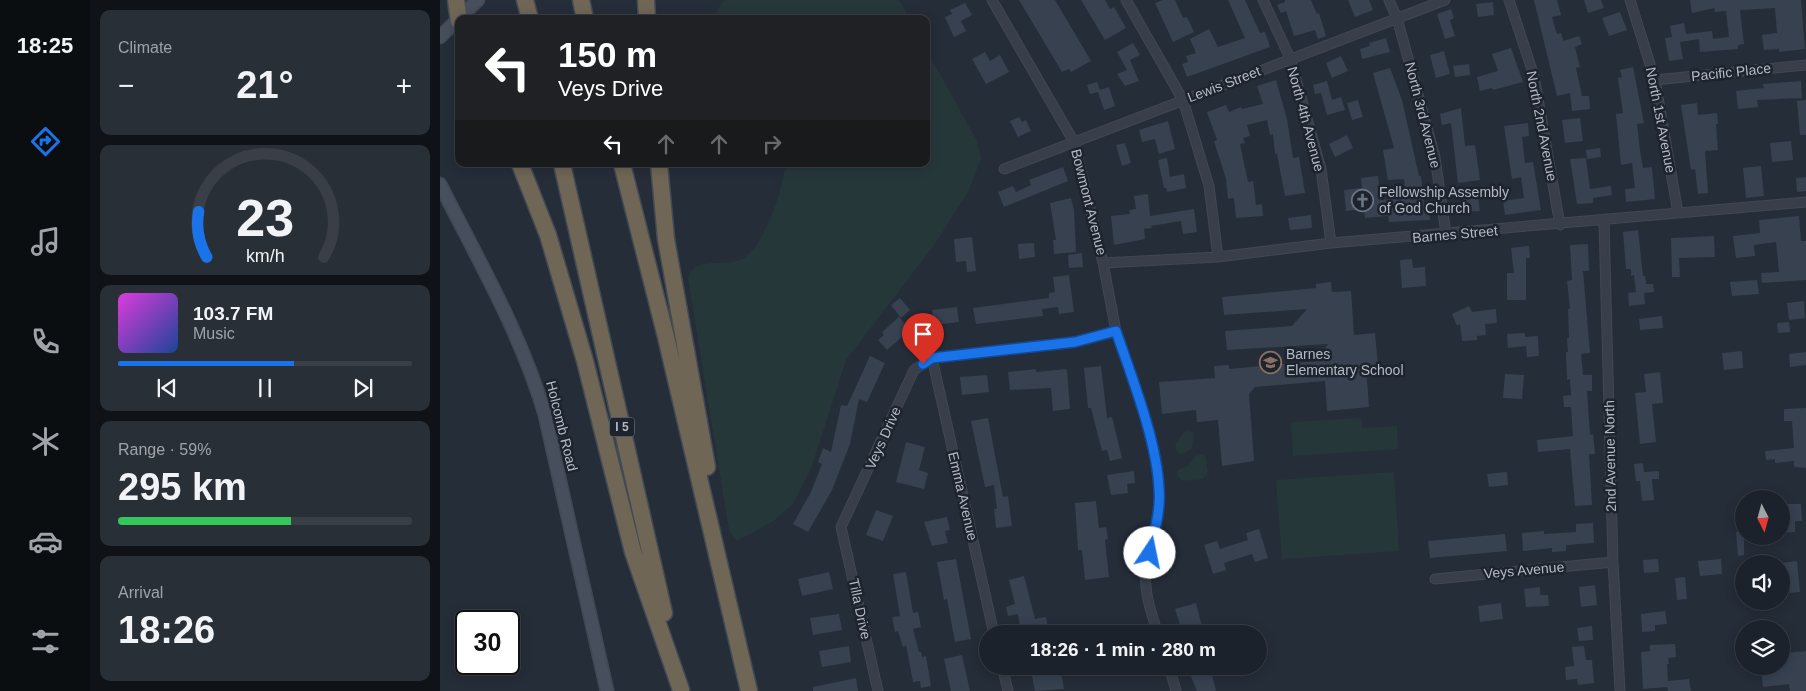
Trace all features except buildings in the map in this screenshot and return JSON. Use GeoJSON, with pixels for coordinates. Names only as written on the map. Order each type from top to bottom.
{"type":"FeatureCollection","features":[{"type":"Feature","properties":{"kind":"highway"},"geometry":{"type":"LineString","coordinates":[[456,0],[458,15]]}},
{"type":"Feature","properties":{"kind":"highway"},"geometry":{"type":"LineString","coordinates":[[525,0],[529,15]]}},
{"type":"Feature","properties":{"kind":"highway"},"geometry":{"type":"LineString","coordinates":[[581,0],[585,15]]}},
{"type":"Feature","properties":{"kind":"highway"},"geometry":{"type":"LineString","coordinates":[[646,0],[647,15]]}},
{"type":"Feature","properties":{"kind":"highway"},"geometry":{"type":"LineString","coordinates":[[521,167],[551,245],[586,361],[633,552],[681,691]]}},
{"type":"Feature","properties":{"kind":"highway","name":"I 5"},"geometry":{"type":"LineString","coordinates":[[563,167],[681,691]]}},
{"type":"Feature","properties":{"kind":"highway"},"geometry":{"type":"LineString","coordinates":[[623,167],[666,338],[749,691]]}},
{"type":"Feature","properties":{"kind":"highway"},"geometry":{"type":"LineString","coordinates":[[659,167],[666,239],[731,615]]}},
{"type":"Feature","properties":{"kind":"street"},"geometry":{"type":"LineString","coordinates":[[463,15],[478,0]]}},
{"type":"Feature","properties":{"kind":"street","name":"Bowmont Avenue"},"geometry":{"type":"LineString","coordinates":[[992,0],[1074,142],[1103,263],[1116,331]]}},
{"type":"Feature","properties":{"kind":"street"},"geometry":{"type":"LineString","coordinates":[[1126,0],[1183,100],[1209,186],[1218,257]]}},
{"type":"Feature","properties":{"kind":"street","name":"North 4th Avenue"},"geometry":{"type":"LineString","coordinates":[[1263,0],[1290,58],[1321,169],[1331,243]]}},
{"type":"Feature","properties":{"kind":"street","name":"North 3rd Avenue"},"geometry":{"type":"LineString","coordinates":[[1389,0],[1398,18],[1435,157],[1446,234]]}},
{"type":"Feature","properties":{"kind":"street","name":"Lewis Street"},"geometry":{"type":"LineString","coordinates":[[1004,169],[1445,0]]}},
{"type":"Feature","properties":{"kind":"street","name":"North 2nd Avenue"},"geometry":{"type":"LineString","coordinates":[[1509,0],[1534,76],[1560,225]]}},
{"type":"Feature","properties":{"kind":"street","name":"North 1st Avenue"},"geometry":{"type":"LineString","coordinates":[[1630,0],[1655,80],[1678,214]]}},
{"type":"Feature","properties":{"kind":"street"},"geometry":{"type":"LineString","coordinates":[[440,37],[455,23]]}},
{"type":"Feature","properties":{"kind":"street","name":"Pacific Place"},"geometry":{"type":"LineString","coordinates":[[1655,80],[1806,65]]}},
{"type":"Feature","properties":{"kind":"street","name":"Holcomb Road"},"geometry":{"type":"LineString","coordinates":[[440,184],[516,333],[532,372],[545,415],[607,691]]}},
{"type":"Feature","properties":{"kind":"street","name":"Barnes Street"},"geometry":{"type":"LineString","coordinates":[[1103,263],[1218,257],[1331,243],[1560,225],[1806,202]]}},
{"type":"Feature","properties":{"kind":"street","name":"2nd Avenue North"},"geometry":{"type":"LineString","coordinates":[[1604,221],[1613,562],[1620,691]]}},
{"type":"Feature","properties":{"kind":"street"},"geometry":{"type":"LineString","coordinates":[[932,358],[1075,342],[1116,331],[1154,456],[1159,489],[1159,510],[1145,584],[1155,625]]}},
{"type":"Feature","properties":{"kind":"street","name":"Veys Drive"},"geometry":{"type":"LineString","coordinates":[[842,527],[914,370],[932,358]]}},
{"type":"Feature","properties":{"kind":"street","name":"Emma Avenue"},"geometry":{"type":"LineString","coordinates":[[932,358],[992,625]]}},
{"type":"Feature","properties":{"kind":"street","name":"Tilla Drive"},"geometry":{"type":"LineString","coordinates":[[842,527],[878,691]]}},
{"type":"Feature","properties":{"kind":"street","name":"Veys Avenue"},"geometry":{"type":"LineString","coordinates":[[1435,578],[1613,562]]}},
{"type":"Feature","properties":{"kind":"street"},"geometry":{"type":"LineString","coordinates":[[1004,675],[1008,691]]}},
{"type":"Feature","properties":{"kind":"street"},"geometry":{"type":"LineString","coordinates":[[1172,675],[1176,691]]}},
{"type":"Feature","properties":{"kind":"shaded area"},"geometry":{"type":"Polygon","coordinates":[[[724,0],[899,0],[908,15],[715,15],[724,0]]]}},
{"type":"Feature","properties":{"kind":"shaded area"},"geometry":{"type":"Polygon","coordinates":[[[930,56],[977,141],[981,158],[969,190],[935,244],[846,360],[811,469],[793,504],[772,522],[737,541],[729,530],[688,278],[692,270],[698,266],[738,261],[752,250],[760,240],[772,214],[785,167],[930,167],[930,56]]]}},
{"type":"Feature","properties":{"kind":"shaded area"},"geometry":{"type":"Polygon","coordinates":[[[1361,418],[1362,428],[1397,426],[1398,449],[1293,456],[1291,422],[1361,418]]]}},
{"type":"Feature","properties":{"kind":"shaded area"},"geometry":{"type":"Polygon","coordinates":[[[1184,432],[1194,433],[1192,448],[1185,453],[1179,454],[1175,444],[1184,432]]]}},
{"type":"Feature","properties":{"kind":"shaded area"},"geometry":{"type":"Polygon","coordinates":[[[1205,455],[1208,472],[1203,479],[1183,481],[1177,476],[1178,470],[1188,466],[1196,456],[1205,455]]]}},
{"type":"Feature","properties":{"kind":"shaded area"},"geometry":{"type":"Polygon","coordinates":[[[1394,472],[1399,551],[1282,559],[1276,480],[1394,472]]]}},
{"type":"Feature","properties":{"kind":"place","name":"Fellowship Assembly of God Church"},"geometry":{"type":"Point","coordinates":[1363,200]}},
{"type":"Feature","properties":{"kind":"place","name":"Barnes Elementary School"},"geometry":{"type":"Point","coordinates":[1270,362]}},
{"type":"Feature","properties":{"kind":"route"},"geometry":{"type":"LineString","coordinates":[[923,364],[932,358],[1075,342],[1116,331],[1154,456],[1159,489],[1159,510],[1150,553]]}}]}
